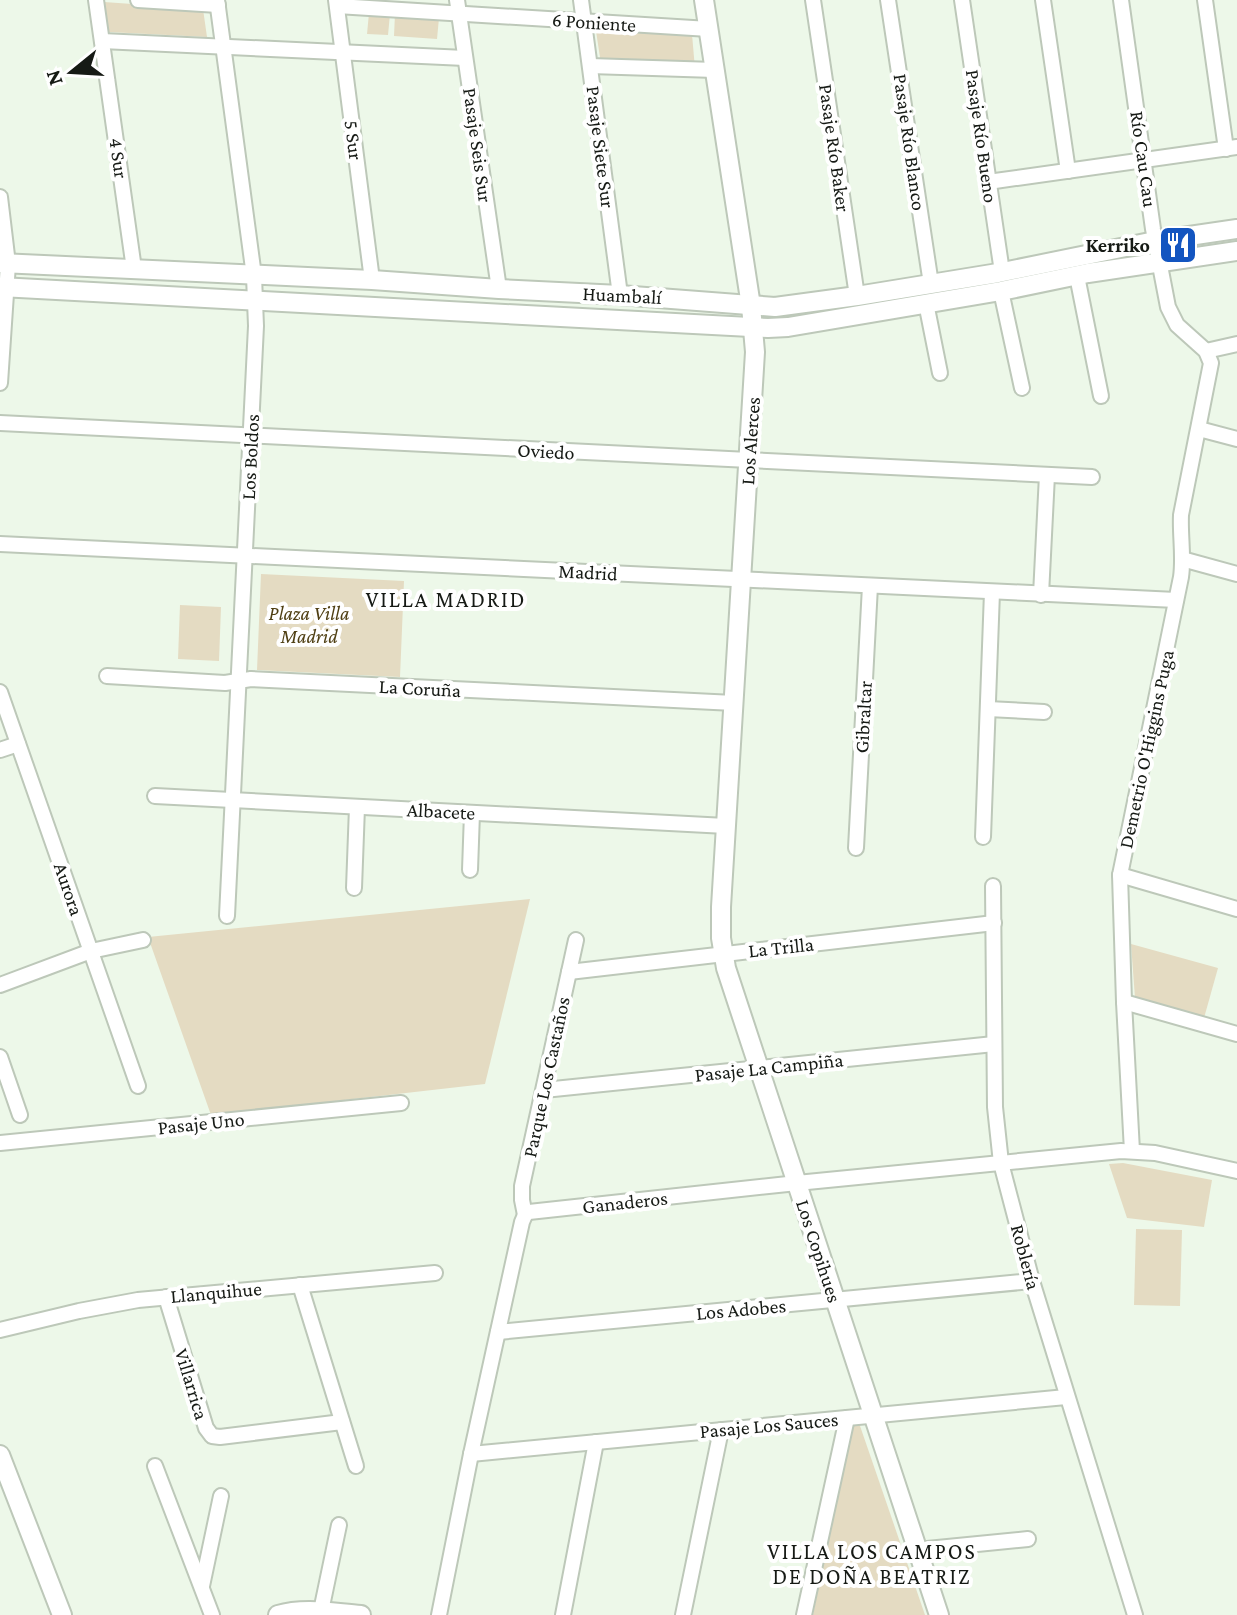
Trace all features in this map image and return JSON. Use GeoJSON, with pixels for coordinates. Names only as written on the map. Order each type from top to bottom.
{"type":"FeatureCollection","features":[{"type":"Feature","properties":{"kind":"street","name":"4 Sur"},"geometry":{"type":"LineString","coordinates":[[96,0],[134,269]]}},
{"type":"Feature","properties":{"kind":"street"},"geometry":{"type":"LineString","coordinates":[[138,0],[218,2]]}},
{"type":"Feature","properties":{"kind":"street","name":"Pasaje Siete Sur"},"geometry":{"type":"LineString","coordinates":[[581,0],[620,295]]}},
{"type":"Feature","properties":{"kind":"street","name":"Los Alerces"},"geometry":{"type":"LineString","coordinates":[[704,0],[751,306],[755,352],[723,884]]}},
{"type":"Feature","properties":{"kind":"street","name":"Pasaje Río Baker"},"geometry":{"type":"LineString","coordinates":[[813,0],[857,296]]}},
{"type":"Feature","properties":{"kind":"street","name":"Pasaje Río Blanco"},"geometry":{"type":"LineString","coordinates":[[888,0],[931,284]]}},
{"type":"Feature","properties":{"kind":"street","name":"Pasaje Río Bueno"},"geometry":{"type":"LineString","coordinates":[[962,0],[1002,272]]}},
{"type":"Feature","properties":{"kind":"street"},"geometry":{"type":"LineString","coordinates":[[1043,0],[1068,171]]}},
{"type":"Feature","properties":{"kind":"street","name":"Río Cau Cau"},"geometry":{"type":"LineString","coordinates":[[1121,0],[1155,241],[1168,307],[1173,320],[1206,351]]}},
{"type":"Feature","properties":{"kind":"street"},"geometry":{"type":"LineString","coordinates":[[988,182],[1231,148],[1205,0]]}},
{"type":"Feature","properties":{"kind":"street","name":"Los Boldos"},"geometry":{"type":"LineString","coordinates":[[218,2],[254,276],[256,326],[227,916]]}},
{"type":"Feature","properties":{"kind":"street","name":"6 Poniente"},"geometry":{"type":"LineString","coordinates":[[336,3],[458,7],[584,21],[709,29]]}},
{"type":"Feature","properties":{"kind":"street","name":"5 Sur"},"geometry":{"type":"LineString","coordinates":[[336,3],[372,280]]}},
{"type":"Feature","properties":{"kind":"street","name":"Pasaje Seis Sur"},"geometry":{"type":"LineString","coordinates":[[458,7],[499,289]]}},
{"type":"Feature","properties":{"kind":"street"},"geometry":{"type":"LineString","coordinates":[[102,41],[465,58]]}},
{"type":"Feature","properties":{"kind":"street"},"geometry":{"type":"LineString","coordinates":[[590,66],[715,70]]}},
{"type":"Feature","properties":{"kind":"street"},"geometry":{"type":"LineString","coordinates":[[0,197],[4,264],[0,383]]}},
{"type":"Feature","properties":{"kind":"street","name":"Huambalí"},"geometry":{"type":"LineString","coordinates":[[4,264],[372,280],[775,307],[931,284],[1155,241],[1237,229]]}},
{"type":"Feature","properties":{"kind":"street","name":"Huambalí"},"geometry":{"type":"LineString","coordinates":[[3,287],[788,327],[1237,251]]}},
{"type":"Feature","properties":{"kind":"street"},"geometry":{"type":"LineString","coordinates":[[1077,276],[1101,396]]}},
{"type":"Feature","properties":{"kind":"street"},"geometry":{"type":"LineString","coordinates":[[1001,291],[1022,388]]}},
{"type":"Feature","properties":{"kind":"street"},"geometry":{"type":"LineString","coordinates":[[926,303],[940,373]]}},
{"type":"Feature","properties":{"kind":"street"},"geometry":{"type":"LineString","coordinates":[[1206,351],[1237,344]]}},
{"type":"Feature","properties":{"kind":"street","name":"Demetrio O'Higgins Puga"},"geometry":{"type":"LineString","coordinates":[[1132,1151],[1120,875],[1183,568],[1181,515],[1211,367],[1206,351]]}},
{"type":"Feature","properties":{"kind":"street","name":"Oviedo"},"geometry":{"type":"LineString","coordinates":[[0,423],[1092,477]]}},
{"type":"Feature","properties":{"kind":"street"},"geometry":{"type":"LineString","coordinates":[[1199,429],[1237,439]]}},
{"type":"Feature","properties":{"kind":"street"},"geometry":{"type":"LineString","coordinates":[[1041,595],[1047,475]]}},
{"type":"Feature","properties":{"kind":"street","name":"Madrid"},"geometry":{"type":"LineString","coordinates":[[0,544],[1176,600]]}},
{"type":"Feature","properties":{"kind":"street"},"geometry":{"type":"LineString","coordinates":[[1182,559],[1237,574]]}},
{"type":"Feature","properties":{"kind":"street","name":"Gibraltar"},"geometry":{"type":"LineString","coordinates":[[856,848],[870,586]]}},
{"type":"Feature","properties":{"kind":"street"},"geometry":{"type":"LineString","coordinates":[[983,837],[992,592]]}},
{"type":"Feature","properties":{"kind":"street","name":"La Coruña"},"geometry":{"type":"LineString","coordinates":[[107,676],[225,683],[265,680],[734,703]]}},
{"type":"Feature","properties":{"kind":"street","name":"Aurora"},"geometry":{"type":"LineString","coordinates":[[0,692],[138,1086]]}},
{"type":"Feature","properties":{"kind":"street"},"geometry":{"type":"LineString","coordinates":[[988,709],[1044,712]]}},
{"type":"Feature","properties":{"kind":"street"},"geometry":{"type":"LineString","coordinates":[[0,750],[18,744]]}},
{"type":"Feature","properties":{"kind":"street","name":"Albacete"},"geometry":{"type":"LineString","coordinates":[[155,796],[726,826]]}},
{"type":"Feature","properties":{"kind":"street"},"geometry":{"type":"LineString","coordinates":[[354,888],[357,807]]}},
{"type":"Feature","properties":{"kind":"street"},"geometry":{"type":"LineString","coordinates":[[470,870],[472,813]]}},
{"type":"Feature","properties":{"kind":"street"},"geometry":{"type":"LineString","coordinates":[[1120,875],[1237,909]]}},
{"type":"Feature","properties":{"kind":"street","name":"Los Copihues"},"geometry":{"type":"LineString","coordinates":[[723,884],[723,953],[939,1615]]}},
{"type":"Feature","properties":{"kind":"street","name":"Roblería"},"geometry":{"type":"LineString","coordinates":[[993,886],[995,1107],[1001,1163],[1066,1397],[1135,1615]]}},
{"type":"Feature","properties":{"kind":"street","name":"La Trilla"},"geometry":{"type":"LineString","coordinates":[[569,972],[994,923]]}},
{"type":"Feature","properties":{"kind":"street"},"geometry":{"type":"LineString","coordinates":[[0,985],[91,951],[143,940]]}},
{"type":"Feature","properties":{"kind":"street","name":"Parque Los Castaños"},"geometry":{"type":"LineString","coordinates":[[525,1215],[522,1186],[576,940]]}},
{"type":"Feature","properties":{"kind":"street"},"geometry":{"type":"LineString","coordinates":[[1124,1002],[1237,1034]]}},
{"type":"Feature","properties":{"kind":"street","name":"Pasaje La Campiña"},"geometry":{"type":"LineString","coordinates":[[544,1090],[994,1044]]}},
{"type":"Feature","properties":{"kind":"street"},"geometry":{"type":"LineString","coordinates":[[0,1057],[20,1115]]}},
{"type":"Feature","properties":{"kind":"street","name":"Pasaje Uno"},"geometry":{"type":"LineString","coordinates":[[0,1143],[401,1103]]}},
{"type":"Feature","properties":{"kind":"street","name":"Ganaderos"},"geometry":{"type":"LineString","coordinates":[[525,1215],[535,1211],[797,1183],[1132,1151],[1237,1171]]}},
{"type":"Feature","properties":{"kind":"street"},"geometry":{"type":"LineString","coordinates":[[439,1615],[471,1454],[525,1215]]}},
{"type":"Feature","properties":{"kind":"street","name":"Llanquihue"},"geometry":{"type":"LineString","coordinates":[[0,1330],[112,1304],[435,1273]]}},
{"type":"Feature","properties":{"kind":"street","name":"Los Adobes"},"geometry":{"type":"LineString","coordinates":[[498,1332],[1032,1281]]}},
{"type":"Feature","properties":{"kind":"street"},"geometry":{"type":"LineString","coordinates":[[300,1285],[356,1466]]}},
{"type":"Feature","properties":{"kind":"street","name":"Villarrica"},"geometry":{"type":"LineString","coordinates":[[166,1297],[206,1428],[212,1436],[342,1422]]}},
{"type":"Feature","properties":{"kind":"street","name":"Pasaje Los Sauces"},"geometry":{"type":"LineString","coordinates":[[471,1454],[1066,1397]]}},
{"type":"Feature","properties":{"kind":"street"},"geometry":{"type":"LineString","coordinates":[[804,1615],[847,1418]]}},
{"type":"Feature","properties":{"kind":"street"},"geometry":{"type":"LineString","coordinates":[[683,1615],[721,1430]]}},
{"type":"Feature","properties":{"kind":"street"},"geometry":{"type":"LineString","coordinates":[[563,1615],[596,1442]]}},
{"type":"Feature","properties":{"kind":"street"},"geometry":{"type":"LineString","coordinates":[[1,1463],[62,1615]]}},
{"type":"Feature","properties":{"kind":"street"},"geometry":{"type":"LineString","coordinates":[[155,1466],[212,1615]]}},
{"type":"Feature","properties":{"kind":"street"},"geometry":{"type":"LineString","coordinates":[[202,1588],[221,1496]]}},
{"type":"Feature","properties":{"kind":"street"},"geometry":{"type":"LineString","coordinates":[[321,1611],[339,1525]]}},
{"type":"Feature","properties":{"kind":"street"},"geometry":{"type":"LineString","coordinates":[[917,1550],[1028,1539]]}},
{"type":"Feature","properties":{"kind":"street"},"geometry":{"type":"LineString","coordinates":[[278,1615],[295,1611],[361,1615]]}},
{"type":"Feature","properties":{"kind":"green space"},"geometry":{"type":"Polygon","coordinates":[[[104,2],[203,9],[207,37],[109,32],[104,2]]]}},
{"type":"Feature","properties":{"kind":"green space"},"geometry":{"type":"Polygon","coordinates":[[[369,13],[390,14],[388,35],[367,34],[369,13]]]}},
{"type":"Feature","properties":{"kind":"green space"},"geometry":{"type":"Polygon","coordinates":[[[395,14],[439,18],[437,39],[394,36],[395,14]]]}},
{"type":"Feature","properties":{"kind":"green space"},"geometry":{"type":"Polygon","coordinates":[[[596,31],[692,34],[695,69],[601,64],[596,31]]]}},
{"type":"Feature","properties":{"kind":"green space","name":"Plaza Villa Madrid"},"geometry":{"type":"Polygon","coordinates":[[[261,574],[404,581],[400,677],[257,670],[261,574]]]}},
{"type":"Feature","properties":{"kind":"green space"},"geometry":{"type":"Polygon","coordinates":[[[180,605],[221,607],[219,661],[178,659],[180,605]]]}},
{"type":"Feature","properties":{"kind":"green space"},"geometry":{"type":"Polygon","coordinates":[[[530,899],[485,1084],[211,1115],[148,937],[530,899]]]}},
{"type":"Feature","properties":{"kind":"green space"},"geometry":{"type":"Polygon","coordinates":[[[1131,944],[1218,968],[1204,1018],[1135,998],[1131,944]]]}},
{"type":"Feature","properties":{"kind":"green space"},"geometry":{"type":"Polygon","coordinates":[[[1123,1163],[1212,1180],[1204,1227],[1127,1218],[1109,1164],[1123,1163]]]}},
{"type":"Feature","properties":{"kind":"green space"},"geometry":{"type":"Polygon","coordinates":[[[1136,1229],[1182,1230],[1180,1306],[1134,1305],[1136,1229]]]}},
{"type":"Feature","properties":{"kind":"green space"},"geometry":{"type":"Polygon","coordinates":[[[859,1423],[925,1615],[813,1615],[850,1426],[859,1423]]]}},
{"type":"Feature","properties":{"kind":"place","name":"Kerriko"},"geometry":{"type":"Point","coordinates":[1178,245]}},
{"type":"Feature","properties":{"kind":"district","name":"VILLA MADRID"},"geometry":{"type":"Point","coordinates":[446,599]}},
{"type":"Feature","properties":{"kind":"district","name":"VILLA LOS CAMPOS DE DOÑA BEATRIZ"},"geometry":{"type":"Point","coordinates":[872,1564]}}]}
